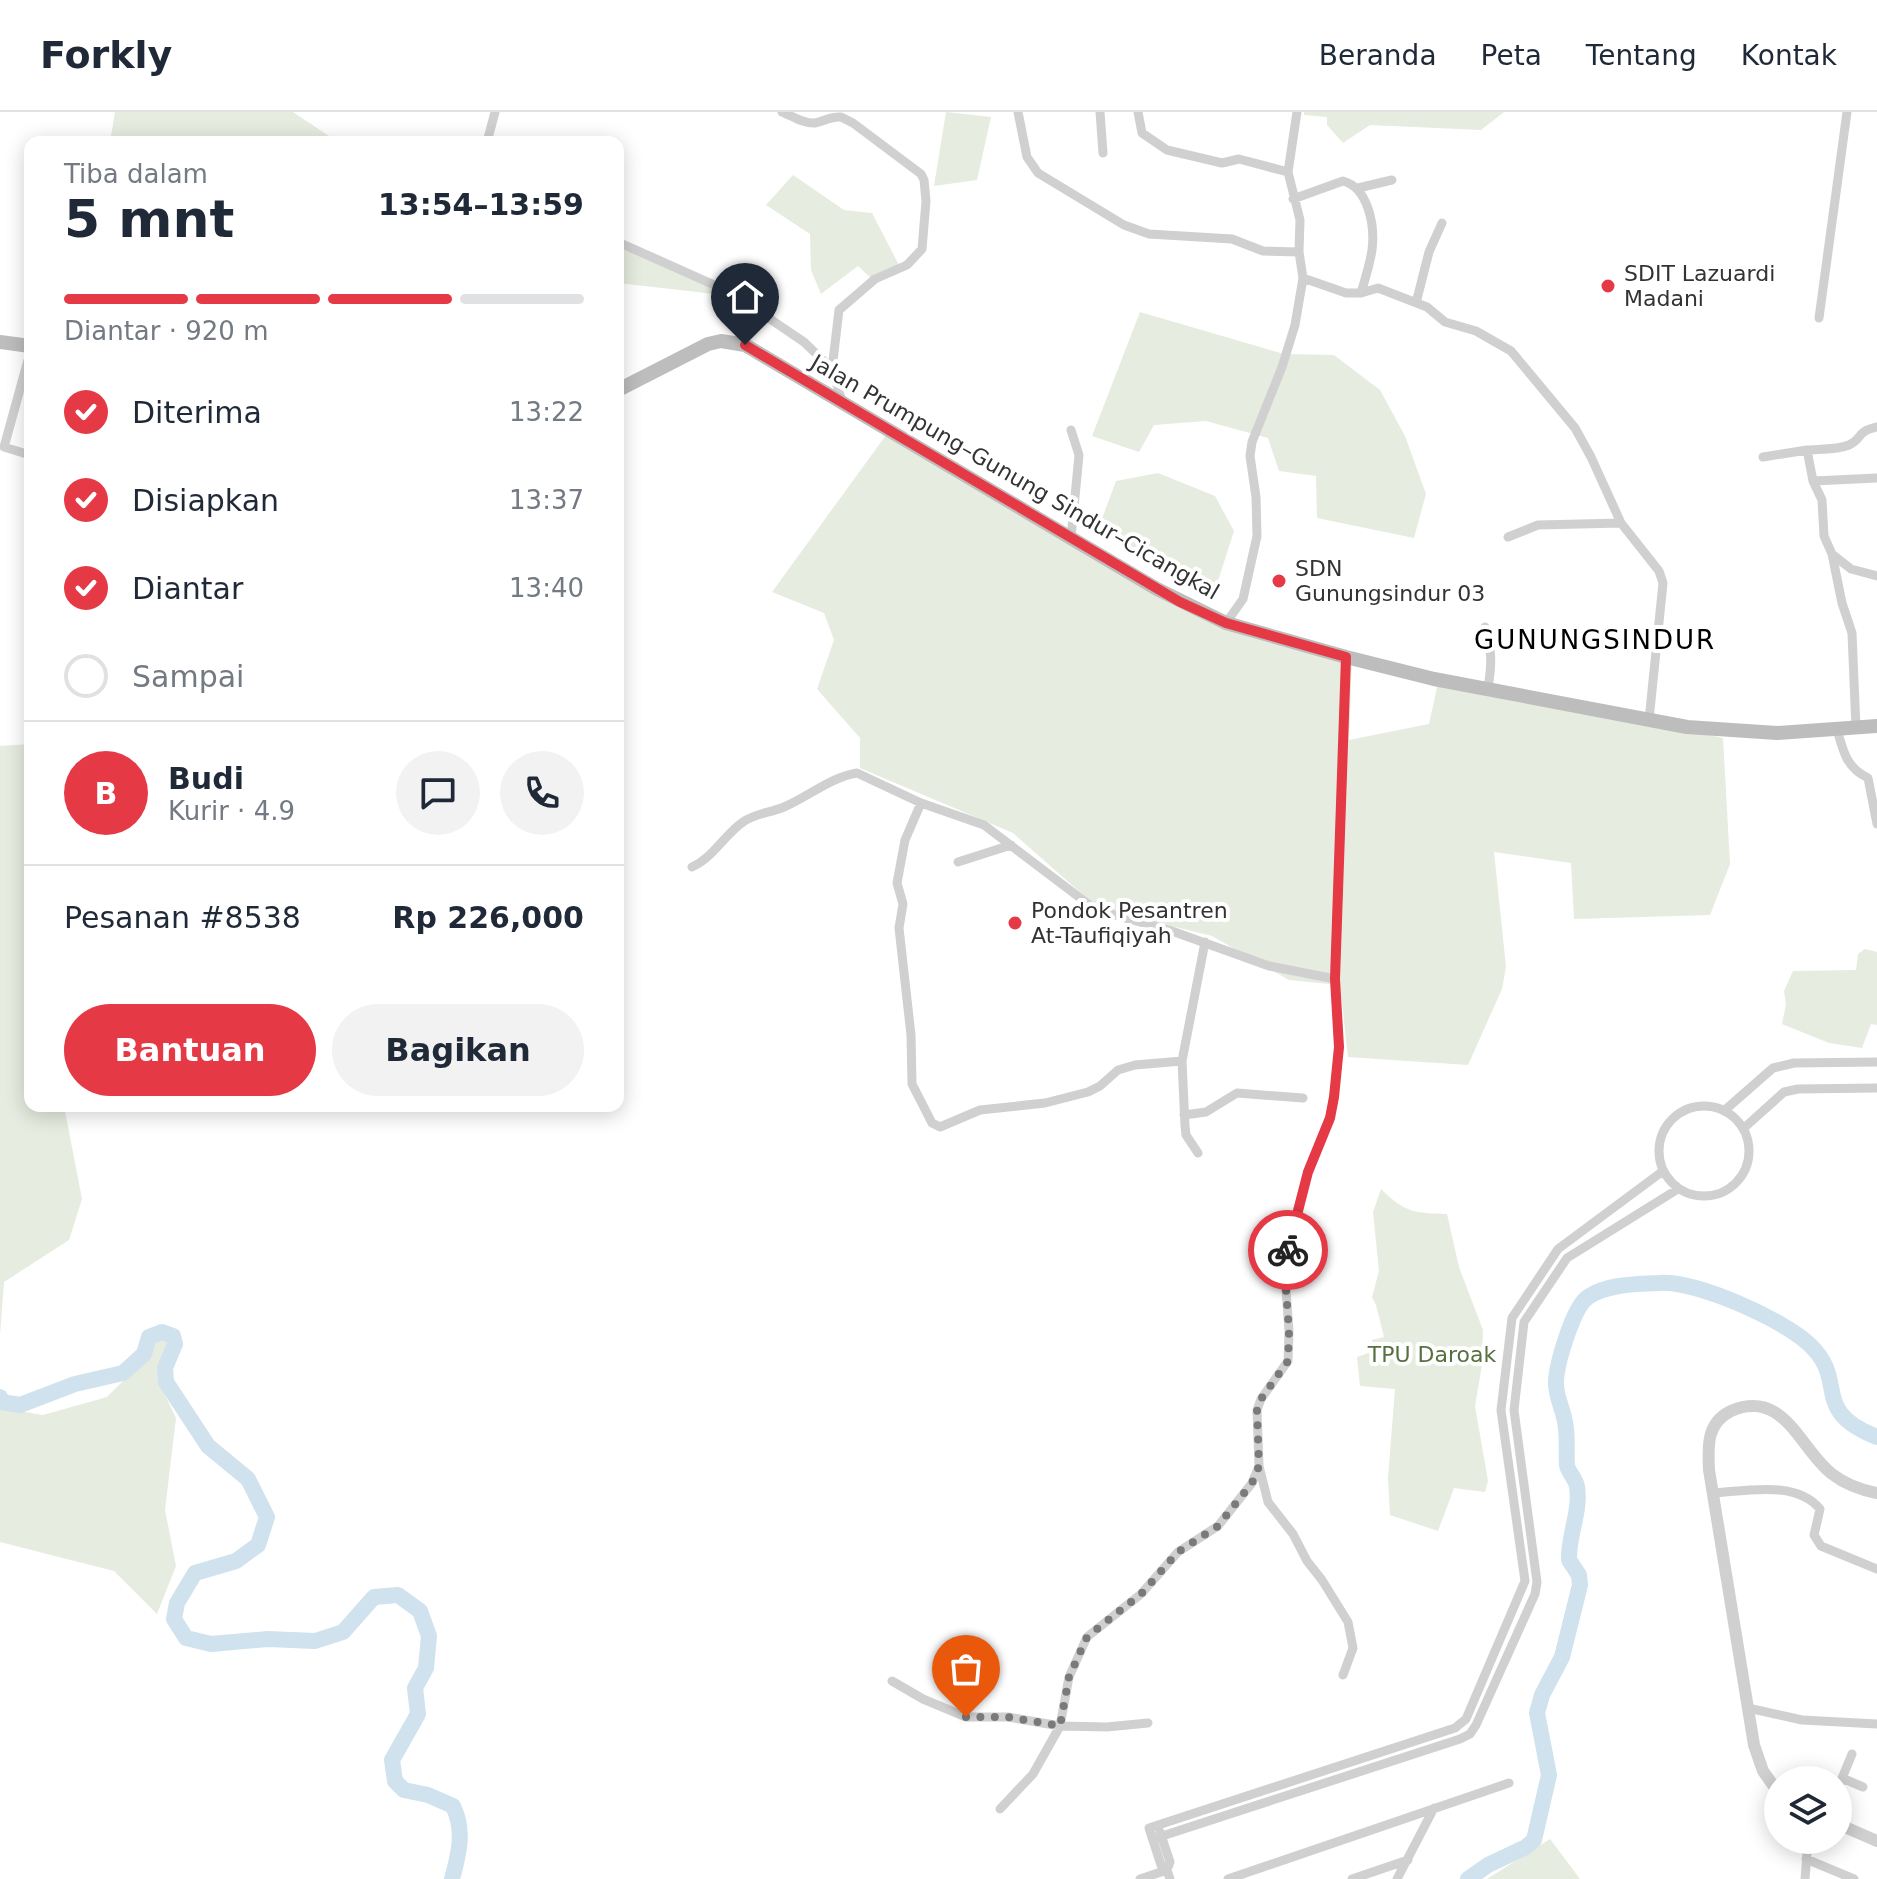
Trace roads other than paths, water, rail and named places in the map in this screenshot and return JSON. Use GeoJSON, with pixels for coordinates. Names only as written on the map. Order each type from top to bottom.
{"type":"FeatureCollection","features":[{"type":"Feature","properties":{"kind":"main road","name":"Jalan Prumpung–Gunung Sindur–Cicangkal"},"geometry":{"type":"LineString","coordinates":[[624,387],[689,352],[721,341],[745,345],[1180,602],[1226,623],[1346,657],[1434,679],[1687,727],[1758,733],[1877,726]]}},
{"type":"Feature","properties":{"kind":"main road"},"geometry":{"type":"LineString","coordinates":[[0,342],[24,345]]}},
{"type":"Feature","properties":{"kind":"street"},"geometry":{"type":"LineString","coordinates":[[489,136],[495,112]]}},
{"type":"Feature","properties":{"kind":"street"},"geometry":{"type":"LineString","coordinates":[[782,112],[807,123],[817,123],[833,116],[853,123],[874,141],[909,163],[924,180],[926,201],[922,249],[907,265],[875,279],[839,310],[832,369],[843,405]]}},
{"type":"Feature","properties":{"kind":"street"},"geometry":{"type":"LineString","coordinates":[[1018,112],[1027,157],[1038,173],[1124,225],[1149,234],[1232,239],[1263,251],[1299,252]]}},
{"type":"Feature","properties":{"kind":"street"},"geometry":{"type":"LineString","coordinates":[[1100,112],[1103,153]]}},
{"type":"Feature","properties":{"kind":"street"},"geometry":{"type":"LineString","coordinates":[[1138,112],[1142,133],[1167,150],[1222,163],[1239,159],[1288,172]]}},
{"type":"Feature","properties":{"kind":"street"},"geometry":{"type":"LineString","coordinates":[[1226,623],[1243,599],[1257,536],[1256,497],[1250,456],[1252,442],[1282,367],[1295,325],[1303,278],[1299,252],[1300,220],[1288,172],[1297,112]]}},
{"type":"Feature","properties":{"kind":"street"},"geometry":{"type":"LineString","coordinates":[[1819,318],[1847,112]]}},
{"type":"Feature","properties":{"kind":"street"},"geometry":{"type":"LineString","coordinates":[[1358,188],[1392,180]]}},
{"type":"Feature","properties":{"kind":"street"},"geometry":{"type":"LineString","coordinates":[[1293,199],[1343,181],[1358,188],[1368,204],[1372,248],[1361,293]]}},
{"type":"Feature","properties":{"kind":"street"},"geometry":{"type":"LineString","coordinates":[[1416,303],[1429,252],[1442,223]]}},
{"type":"Feature","properties":{"kind":"street"},"geometry":{"type":"LineString","coordinates":[[624,245],[730,292],[804,342],[832,369]]}},
{"type":"Feature","properties":{"kind":"street"},"geometry":{"type":"LineString","coordinates":[[1303,278],[1346,293],[1378,288],[1427,307],[1445,322],[1476,331],[1511,351],[1575,428],[1621,523],[1659,571],[1663,583],[1649,720]]}},
{"type":"Feature","properties":{"kind":"street"},"geometry":{"type":"LineString","coordinates":[[24,375],[4,447],[24,453]]}},
{"type":"Feature","properties":{"kind":"street"},"geometry":{"type":"LineString","coordinates":[[1763,457],[1846,446],[1854,442],[1863,430],[1877,427]]}},
{"type":"Feature","properties":{"kind":"street"},"geometry":{"type":"LineString","coordinates":[[1071,430],[1079,455],[1071,538]]}},
{"type":"Feature","properties":{"kind":"street"},"geometry":{"type":"LineString","coordinates":[[1807,450],[1813,481],[1822,500],[1824,536],[1832,554],[1852,633],[1856,728]]}},
{"type":"Feature","properties":{"kind":"street"},"geometry":{"type":"LineString","coordinates":[[1813,481],[1877,478]]}},
{"type":"Feature","properties":{"kind":"street"},"geometry":{"type":"LineString","coordinates":[[1508,537],[1538,525],[1621,523]]}},
{"type":"Feature","properties":{"kind":"street"},"geometry":{"type":"LineString","coordinates":[[1832,554],[1851,569],[1877,576]]}},
{"type":"Feature","properties":{"kind":"street"},"geometry":{"type":"LineString","coordinates":[[1485,627],[1492,648],[1488,687]]}},
{"type":"Feature","properties":{"kind":"street"},"geometry":{"type":"LineString","coordinates":[[1343,1675],[1352,1658],[1353,1648],[1348,1622],[1307,1561],[1293,1534],[1268,1502],[1259,1466],[1257,1410],[1261,1399],[1288,1361],[1285,1276],[1290,1238],[1308,1172],[1330,1118],[1334,1097],[1339,1047],[1335,979],[1346,657]]}},
{"type":"Feature","properties":{"kind":"street"},"geometry":{"type":"LineString","coordinates":[[1837,729],[1843,752],[1853,771],[1873,777],[1877,824]]}},
{"type":"Feature","properties":{"kind":"street"},"geometry":{"type":"LineString","coordinates":[[692,867],[704,862],[744,822],[792,804],[846,775],[857,773],[921,803],[984,825],[1096,910],[1205,942],[1269,966],[1335,979]]}},
{"type":"Feature","properties":{"kind":"street"},"geometry":{"type":"LineString","coordinates":[[921,803],[905,840],[897,883],[903,904],[899,928],[911,1035],[912,1084],[932,1123],[940,1127],[980,1110],[1045,1103],[1088,1092],[1118,1070],[1135,1065],[1182,1061]]}},
{"type":"Feature","properties":{"kind":"street"},"geometry":{"type":"LineString","coordinates":[[958,862],[1011,845]]}},
{"type":"Feature","properties":{"kind":"street"},"geometry":{"type":"LineString","coordinates":[[1198,1153],[1186,1135],[1182,1061],[1205,942]]}},
{"type":"Feature","properties":{"kind":"street"},"geometry":{"type":"LineString","coordinates":[[1725,1110],[1773,1068],[1794,1063],[1877,1062]]}},
{"type":"Feature","properties":{"kind":"street"},"geometry":{"type":"LineString","coordinates":[[1744,1128],[1784,1092],[1877,1088]]}},
{"type":"Feature","properties":{"kind":"street"},"geometry":{"type":"LineString","coordinates":[[1184,1115],[1206,1112],[1237,1093],[1303,1098]]}},
{"type":"Feature","properties":{"kind":"street"},"geometry":{"type":"LineString","coordinates":[[1699,1105],[1725,1110],[1744,1128],[1749,1139],[1748,1163],[1735,1184],[1725,1191],[1701,1196],[1678,1189],[1663,1171],[1658,1149],[1666,1126],[1675,1115],[1699,1105]]}},
{"type":"Feature","properties":{"kind":"street"},"geometry":{"type":"LineString","coordinates":[[1140,1879],[1168,1874],[1170,1862],[1157,1838],[1158,1825],[1455,1728],[1466,1719],[1525,1581],[1501,1410],[1512,1318],[1558,1249],[1663,1171]]}},
{"type":"Feature","properties":{"kind":"street"},"geometry":{"type":"LineString","coordinates":[[1157,1838],[1470,1734],[1535,1594],[1537,1582],[1514,1410],[1524,1322],[1567,1258],[1678,1189]]}},
{"type":"Feature","properties":{"kind":"street"},"geometry":{"type":"LineString","coordinates":[[1764,1771],[1758,1758],[1748,1708],[1713,1493],[1708,1445],[1712,1427],[1727,1413],[1756,1406],[1776,1413],[1800,1434],[1835,1477],[1859,1489],[1877,1493]]}},
{"type":"Feature","properties":{"kind":"street"},"geometry":{"type":"LineString","coordinates":[[1000,1809],[1033,1774],[1060,1726],[1069,1677],[1087,1637],[1141,1594],[1178,1552],[1218,1526],[1252,1483],[1259,1466]]}},
{"type":"Feature","properties":{"kind":"street"},"geometry":{"type":"LineString","coordinates":[[1713,1493],[1784,1490],[1813,1500],[1820,1509],[1814,1535],[1821,1546],[1877,1569]]}},
{"type":"Feature","properties":{"kind":"street"},"geometry":{"type":"LineString","coordinates":[[892,1681],[923,1699],[966,1717],[1008,1717],[1060,1726],[1107,1727],[1148,1723]]}},
{"type":"Feature","properties":{"kind":"street"},"geometry":{"type":"LineString","coordinates":[[1748,1708],[1802,1720],[1877,1724]]}},
{"type":"Feature","properties":{"kind":"street"},"geometry":{"type":"LineString","coordinates":[[1847,1766],[1852,1754]]}},
{"type":"Feature","properties":{"kind":"street"},"geometry":{"type":"LineString","coordinates":[[1228,1879],[1509,1783]]}},
{"type":"Feature","properties":{"kind":"street"},"geometry":{"type":"LineString","coordinates":[[1852,1785],[1863,1787]]}},
{"type":"Feature","properties":{"kind":"street"},"geometry":{"type":"LineString","coordinates":[[1397,1879],[1434,1808]]}},
{"type":"Feature","properties":{"kind":"street"},"geometry":{"type":"LineString","coordinates":[[1852,1830],[1877,1841]]}},
{"type":"Feature","properties":{"kind":"street"},"geometry":{"type":"LineString","coordinates":[[1805,1879],[1807,1854]]}},
{"type":"Feature","properties":{"kind":"street"},"geometry":{"type":"LineString","coordinates":[[1806,1859],[1854,1879]]}},
{"type":"Feature","properties":{"kind":"street"},"geometry":{"type":"LineString","coordinates":[[1352,1879],[1408,1860]]}},
{"type":"Feature","properties":{"kind":"waterway"},"geometry":{"type":"LineString","coordinates":[[1468,1879],[1534,1840],[1549,1775],[1537,1713],[1542,1695],[1562,1657],[1580,1585],[1579,1575],[1569,1560],[1577,1487],[1567,1465],[1566,1428],[1556,1381],[1567,1336],[1582,1303],[1588,1297],[1613,1287],[1659,1283],[1694,1288],[1738,1303],[1780,1324],[1810,1345],[1821,1358],[1836,1406],[1843,1416],[1856,1427],[1877,1437]]}},
{"type":"Feature","properties":{"kind":"waterway"},"geometry":{"type":"LineString","coordinates":[[0,1397],[2,1402],[20,1405],[75,1384],[123,1373],[144,1354],[149,1337],[162,1332],[173,1336],[175,1344],[165,1368],[166,1382],[208,1446],[248,1479],[267,1517],[258,1545],[236,1561],[195,1573],[177,1603],[174,1619],[186,1638],[211,1644],[268,1639],[315,1641],[343,1632],[374,1597],[398,1595],[420,1611],[429,1636],[426,1668],[415,1688],[418,1714],[392,1760],[395,1781],[404,1790],[428,1795],[453,1806],[460,1833],[452,1879]]}},
{"type":"Feature","properties":{"kind":"place","name":"SDIT Lazuardi Madani"},"geometry":{"type":"Point","coordinates":[1608,286]}},
{"type":"Feature","properties":{"kind":"place","name":"SDN Gunungsindur 03"},"geometry":{"type":"Point","coordinates":[1279,581]}},
{"type":"Feature","properties":{"kind":"place","name":"Pondok Pesantren At-Taufiqiyah"},"geometry":{"type":"Point","coordinates":[1015,923]}},
{"type":"Feature","properties":{"kind":"district","name":"GUNUNGSINDUR"},"geometry":{"type":"Point","coordinates":[1595,640]}},
{"type":"Feature","properties":{"kind":"park label","name":"TPU Daroak"},"geometry":{"type":"Point","coordinates":[1432,1354]}}]}
